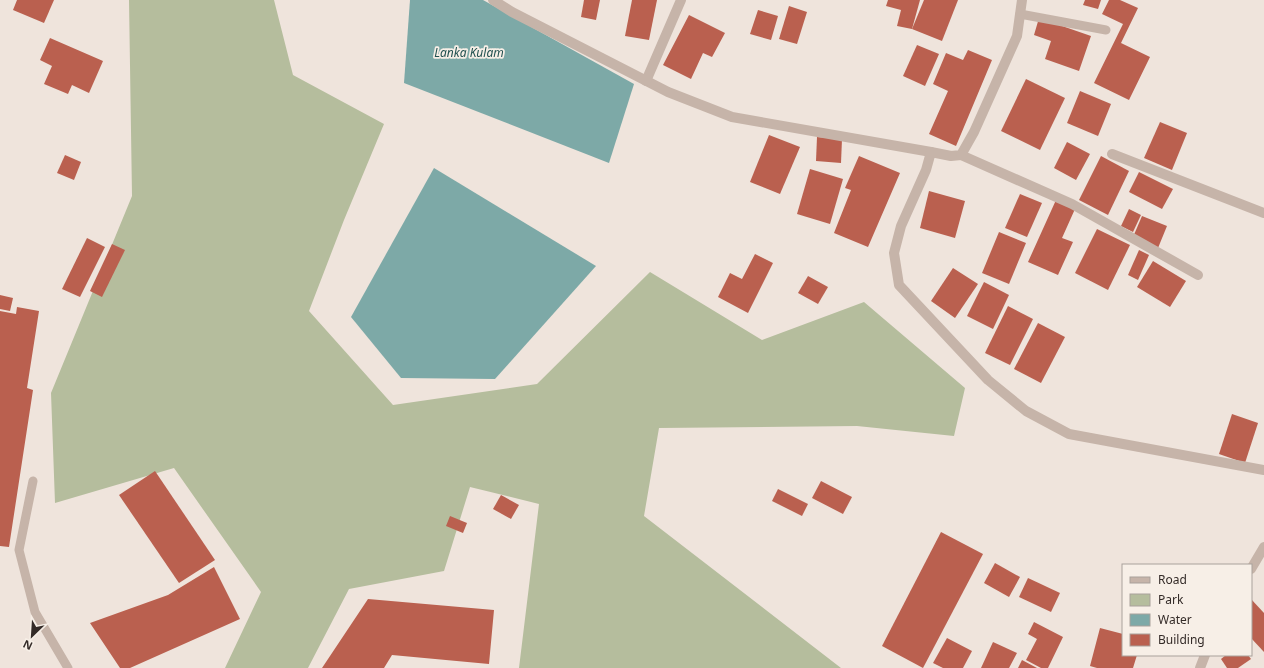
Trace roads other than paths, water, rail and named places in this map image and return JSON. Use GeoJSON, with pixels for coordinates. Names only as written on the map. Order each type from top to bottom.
{"type":"FeatureCollection","features":[{"type":"Feature","properties":{"kind":"street"},"geometry":{"type":"LineString","coordinates":[[493,0],[512,12],[668,92],[732,117],[951,156],[961,155],[1072,204],[1198,275]]}},
{"type":"Feature","properties":{"kind":"street"},"geometry":{"type":"LineString","coordinates":[[646,81],[681,0]]}},
{"type":"Feature","properties":{"kind":"street"},"geometry":{"type":"LineString","coordinates":[[961,155],[974,132],[1016,36],[1022,0]]}},
{"type":"Feature","properties":{"kind":"street"},"geometry":{"type":"LineString","coordinates":[[931,152],[926,170],[901,226],[894,253],[899,285],[988,380],[1026,412],[1069,434],[1264,470]]}},
{"type":"Feature","properties":{"kind":"street"},"geometry":{"type":"LineString","coordinates":[[1112,154],[1264,213]]}},
{"type":"Feature","properties":{"kind":"street"},"geometry":{"type":"LineString","coordinates":[[1252,567],[1264,547]]}},
{"type":"Feature","properties":{"kind":"street"},"geometry":{"type":"LineString","coordinates":[[1200,668],[1205,656]]}},
{"type":"Feature","properties":{"kind":"lane"},"geometry":{"type":"LineString","coordinates":[[1020,14],[1106,30]]}},
{"type":"Feature","properties":{"kind":"lane"},"geometry":{"type":"LineString","coordinates":[[33,481],[19,550],[35,612],[68,668]]}},
{"type":"Feature","properties":{"kind":"water","name":"Lanka Kulam"},"geometry":{"type":"Polygon","coordinates":[[[410,0],[483,0],[634,84],[609,163],[404,83],[410,0]]]}},
{"type":"Feature","properties":{"kind":"water"},"geometry":{"type":"Polygon","coordinates":[[[434,168],[596,266],[495,379],[401,378],[351,317],[434,168]]]}}]}
